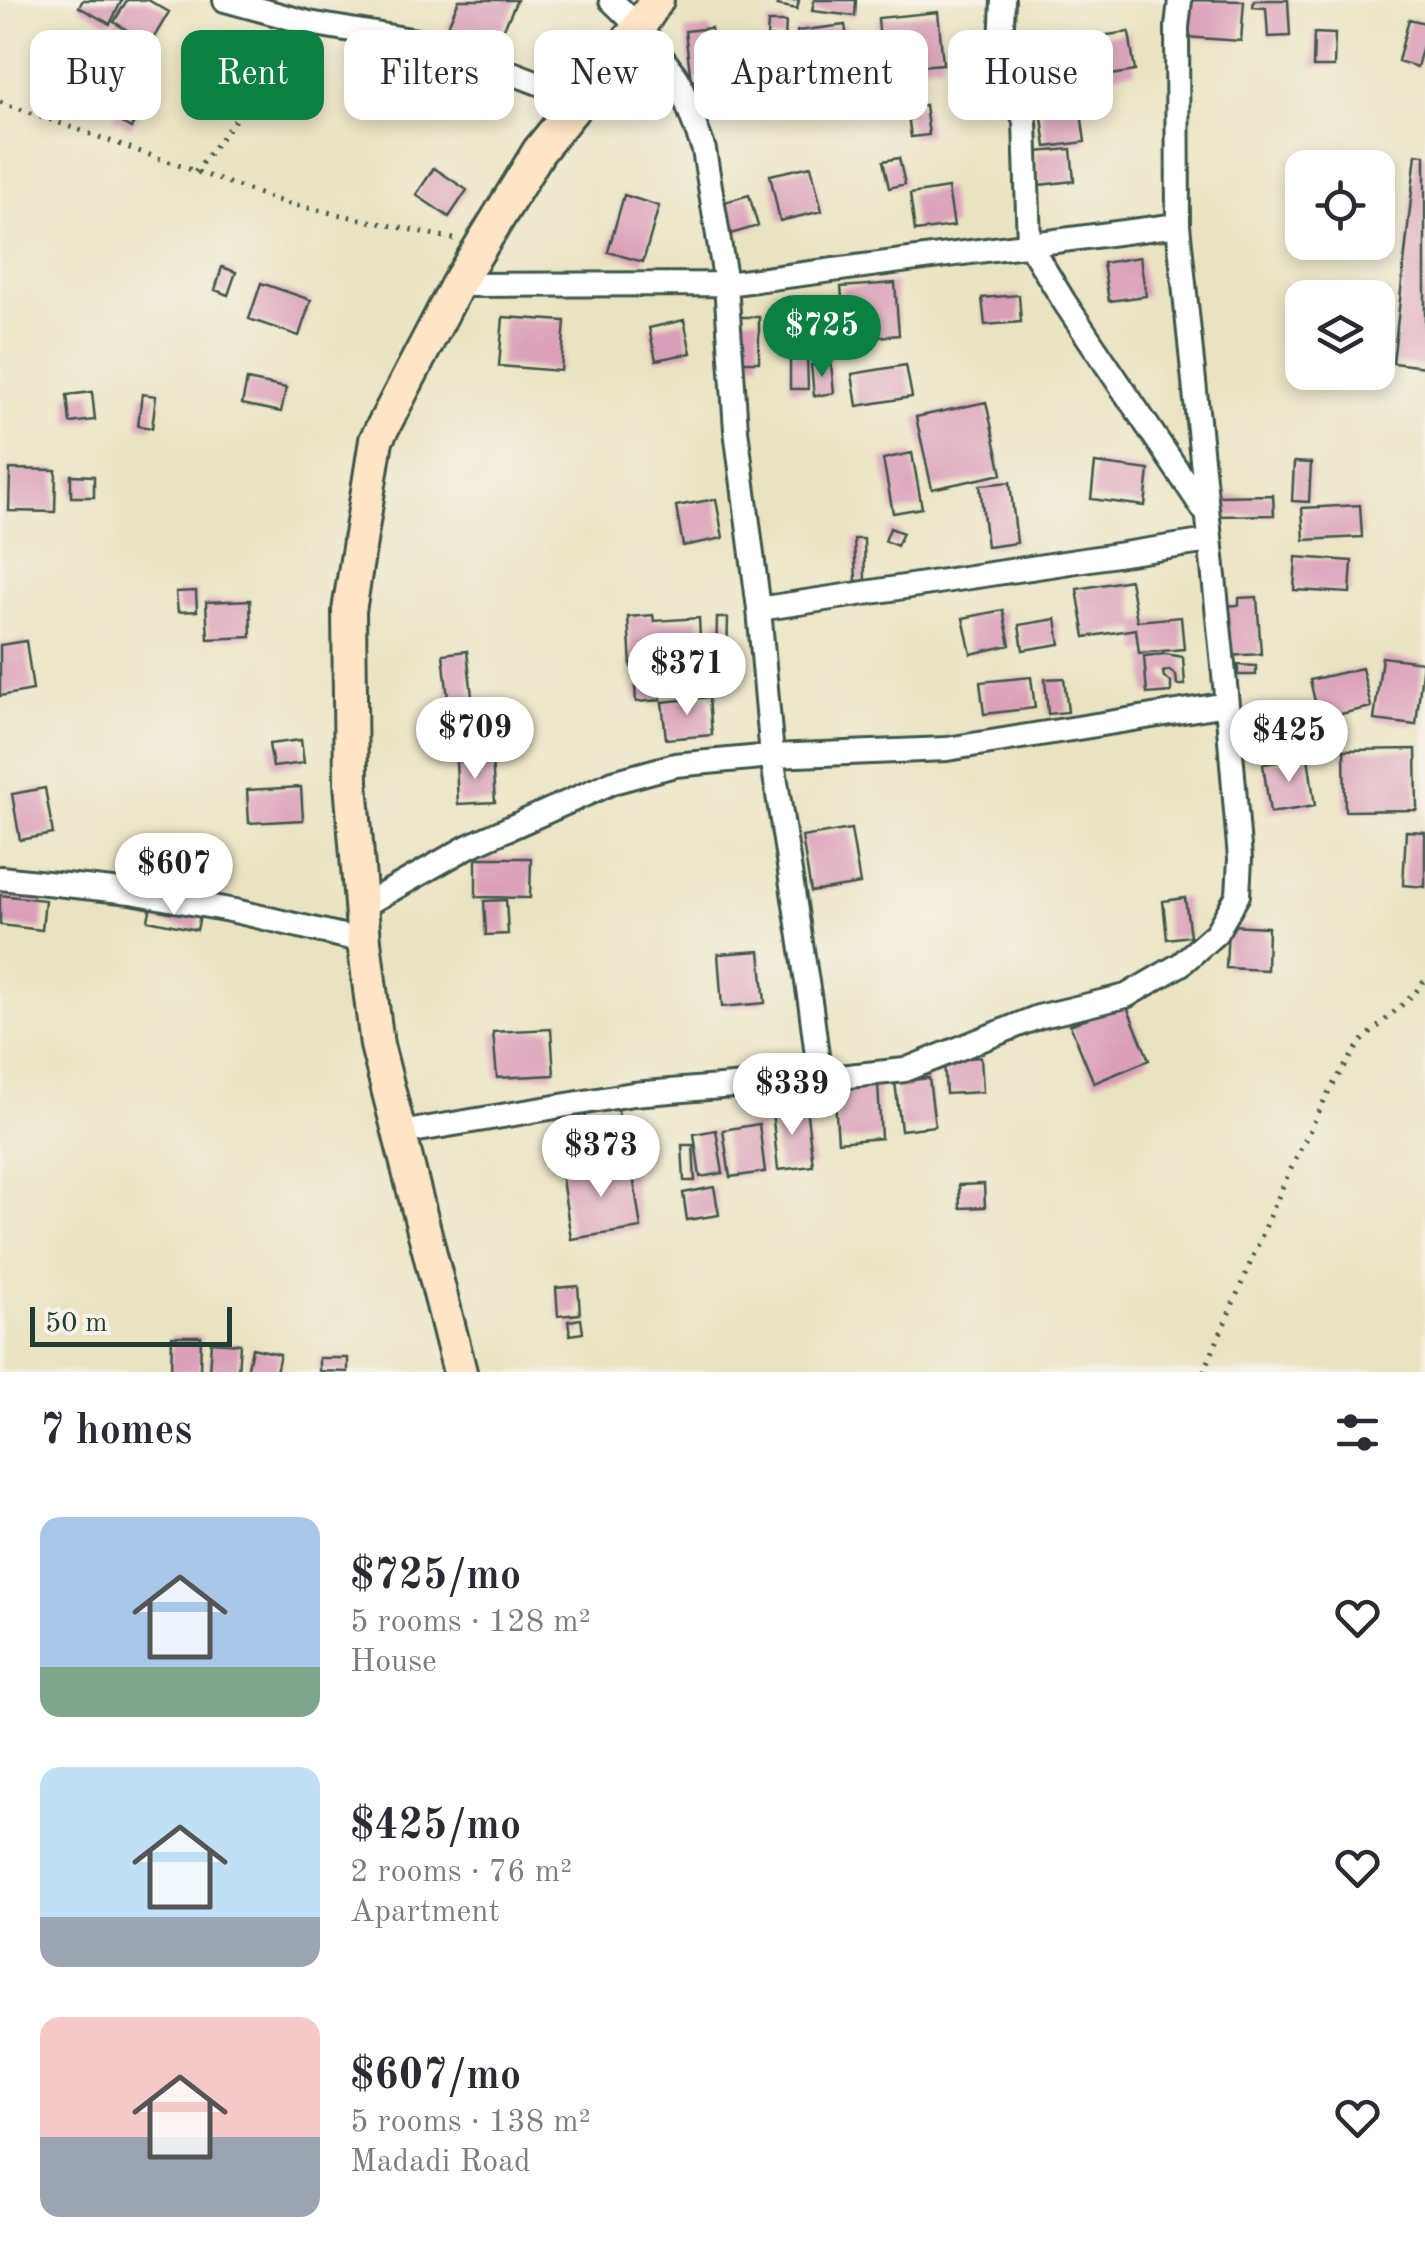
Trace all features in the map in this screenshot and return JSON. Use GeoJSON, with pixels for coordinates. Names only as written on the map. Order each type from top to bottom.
{"type":"FeatureCollection","features":[{"type":"Feature","properties":{"kind":"main road"},"geometry":{"type":"LineString","coordinates":[[460,1372],[378,1045],[364,941],[352,783],[348,611],[376,440],[457,284],[539,151],[564,120]]}},
{"type":"Feature","properties":{"kind":"street"},"geometry":{"type":"LineString","coordinates":[[225,0],[309,23],[436,44],[534,80]]}},
{"type":"Feature","properties":{"kind":"street"},"geometry":{"type":"LineString","coordinates":[[611,0],[648,13],[704,150],[726,284],[736,430],[759,609],[772,756],[820,1079]]}},
{"type":"Feature","properties":{"kind":"street"},"geometry":{"type":"LineString","coordinates":[[1003,0],[1002,47],[1026,122],[1028,244],[1206,513]]}},
{"type":"Feature","properties":{"kind":"street"},"geometry":{"type":"LineString","coordinates":[[400,1134],[634,1094],[905,1070],[1038,1018],[1126,996],[1182,964],[1216,933],[1238,896],[1240,859],[1178,226],[1180,0]]}},
{"type":"Feature","properties":{"kind":"street"},"geometry":{"type":"LineString","coordinates":[[457,284],[726,284],[1178,226]]}},
{"type":"Feature","properties":{"kind":"street"},"geometry":{"type":"LineString","coordinates":[[759,609],[1209,541]]}},
{"type":"Feature","properties":{"kind":"street"},"geometry":{"type":"LineString","coordinates":[[361,907],[469,846],[613,782],[676,765],[947,748],[1227,704]]}},
{"type":"Feature","properties":{"kind":"street"},"geometry":{"type":"LineString","coordinates":[[0,878],[132,892],[235,910],[364,941]]}},
{"type":"Feature","properties":{"kind":"path"},"geometry":{"type":"LineString","coordinates":[[195,172],[309,23]]}},
{"type":"Feature","properties":{"kind":"path"},"geometry":{"type":"LineString","coordinates":[[0,102],[285,203],[481,245]]}},
{"type":"Feature","properties":{"kind":"path"},"geometry":{"type":"LineString","coordinates":[[1204,1372],[1329,1090],[1360,1043],[1425,980]]}},
{"type":"Feature","properties":{"kind":"building"},"geometry":{"type":"Polygon","coordinates":[[[83,0],[122,0],[110,24],[79,7],[83,0]]]}},
{"type":"Feature","properties":{"kind":"building"},"geometry":{"type":"Polygon","coordinates":[[[127,0],[148,0],[169,12],[158,30],[127,30],[114,22],[127,0]]]}},
{"type":"Feature","properties":{"kind":"building"},"geometry":{"type":"Polygon","coordinates":[[[459,0],[517,0],[503,30],[447,28],[459,0]]]}},
{"type":"Feature","properties":{"kind":"building"},"geometry":{"type":"Polygon","coordinates":[[[778,0],[799,0],[797,9],[777,5],[778,0]]]}},
{"type":"Feature","properties":{"kind":"building"},"geometry":{"type":"Polygon","coordinates":[[[814,0],[856,0],[855,16],[812,11],[814,0]]]}},
{"type":"Feature","properties":{"kind":"building"},"geometry":{"type":"Polygon","coordinates":[[[1187,0],[1244,1],[1241,41],[1185,37],[1187,0]]]}},
{"type":"Feature","properties":{"kind":"building"},"geometry":{"type":"Polygon","coordinates":[[[1254,0],[1288,0],[1290,36],[1268,37],[1266,8],[1253,7],[1254,0]]]}},
{"type":"Feature","properties":{"kind":"building"},"geometry":{"type":"Polygon","coordinates":[[[938,12],[943,64],[928,65],[928,30],[879,30],[878,18],[938,12]]]}},
{"type":"Feature","properties":{"kind":"building"},"geometry":{"type":"Polygon","coordinates":[[[1409,19],[1425,23],[1417,67],[1398,61],[1409,19]]]}},
{"type":"Feature","properties":{"kind":"building"},"geometry":{"type":"Polygon","coordinates":[[[768,22],[786,22],[786,30],[768,30],[768,22]]]}},
{"type":"Feature","properties":{"kind":"building"},"geometry":{"type":"Polygon","coordinates":[[[845,25],[846,30],[805,30],[845,25]]]}},
{"type":"Feature","properties":{"kind":"building"},"geometry":{"type":"Polygon","coordinates":[[[711,28],[694,30],[694,81],[691,81],[685,31],[711,28]]]}},
{"type":"Feature","properties":{"kind":"building"},"geometry":{"type":"Polygon","coordinates":[[[1129,32],[1135,71],[1113,75],[1113,34],[1129,32]]]}},
{"type":"Feature","properties":{"kind":"building"},"geometry":{"type":"Polygon","coordinates":[[[1314,33],[1335,34],[1334,67],[1313,67],[1314,33]]]}},
{"type":"Feature","properties":{"kind":"building"},"geometry":{"type":"Polygon","coordinates":[[[117,120],[135,120],[131,128],[117,120]]]}},
{"type":"Feature","properties":{"kind":"building"},"geometry":{"type":"Polygon","coordinates":[[[909,120],[927,120],[929,135],[911,137],[909,120]]]}},
{"type":"Feature","properties":{"kind":"building"},"geometry":{"type":"Polygon","coordinates":[[[1042,120],[1082,120],[1085,142],[1046,147],[1042,120]]]}},
{"type":"Feature","properties":{"kind":"building"},"geometry":{"type":"Polygon","coordinates":[[[1071,149],[1074,181],[1039,185],[1036,152],[1071,149]]]}},
{"type":"Feature","properties":{"kind":"building"},"geometry":{"type":"Polygon","coordinates":[[[1416,154],[1425,155],[1425,367],[1395,363],[1416,154]]]}},
{"type":"Feature","properties":{"kind":"building"},"geometry":{"type":"Polygon","coordinates":[[[899,158],[905,184],[889,188],[883,161],[899,158]]]}},
{"type":"Feature","properties":{"kind":"building"},"geometry":{"type":"Polygon","coordinates":[[[811,166],[822,211],[780,221],[770,175],[811,166]]]}},
{"type":"Feature","properties":{"kind":"building"},"geometry":{"type":"Polygon","coordinates":[[[434,168],[467,190],[449,217],[416,195],[434,168]]]}},
{"type":"Feature","properties":{"kind":"building"},"geometry":{"type":"Polygon","coordinates":[[[948,188],[954,226],[915,231],[910,194],[948,188]]]}},
{"type":"Feature","properties":{"kind":"building"},"geometry":{"type":"Polygon","coordinates":[[[624,195],[659,206],[643,262],[608,252],[624,195]]]}},
{"type":"Feature","properties":{"kind":"building"},"geometry":{"type":"Polygon","coordinates":[[[749,195],[758,226],[727,235],[718,204],[749,195]]]}},
{"type":"Feature","properties":{"kind":"building"},"geometry":{"type":"Polygon","coordinates":[[[1140,257],[1146,296],[1109,301],[1103,263],[1140,257]]]}},
{"type":"Feature","properties":{"kind":"building"},"geometry":{"type":"Polygon","coordinates":[[[222,267],[236,272],[228,295],[215,290],[222,267]]]}},
{"type":"Feature","properties":{"kind":"building"},"geometry":{"type":"Polygon","coordinates":[[[261,283],[311,300],[299,336],[249,319],[261,283]]]}},
{"type":"Feature","properties":{"kind":"building"},"geometry":{"type":"Polygon","coordinates":[[[895,283],[899,335],[846,340],[841,287],[895,283]]]}},
{"type":"Feature","properties":{"kind":"building"},"geometry":{"type":"Polygon","coordinates":[[[1019,295],[1021,322],[985,325],[982,298],[1019,295]]]}},
{"type":"Feature","properties":{"kind":"building"},"geometry":{"type":"Polygon","coordinates":[[[825,308],[828,348],[794,350],[791,316],[804,316],[803,310],[825,308]]]}},
{"type":"Feature","properties":{"kind":"building"},"geometry":{"type":"Polygon","coordinates":[[[503,317],[565,321],[561,371],[499,366],[503,317]]]}},
{"type":"Feature","properties":{"kind":"building"},"geometry":{"type":"Polygon","coordinates":[[[740,317],[759,317],[759,362],[740,362],[740,317]]]}},
{"type":"Feature","properties":{"kind":"building"},"geometry":{"type":"Polygon","coordinates":[[[684,320],[691,353],[656,360],[649,328],[684,320]]]}},
{"type":"Feature","properties":{"kind":"building"},"geometry":{"type":"Polygon","coordinates":[[[790,354],[807,354],[808,389],[790,389],[790,354]]]}},
{"type":"Feature","properties":{"kind":"building"},"geometry":{"type":"Polygon","coordinates":[[[831,364],[834,393],[814,396],[811,365],[831,364]]]}},
{"type":"Feature","properties":{"kind":"building"},"geometry":{"type":"Polygon","coordinates":[[[906,365],[912,397],[857,406],[852,374],[906,365]]]}},
{"type":"Feature","properties":{"kind":"building"},"geometry":{"type":"Polygon","coordinates":[[[247,380],[286,388],[281,412],[242,404],[247,380]]]}},
{"type":"Feature","properties":{"kind":"building"},"geometry":{"type":"Polygon","coordinates":[[[92,392],[95,420],[70,423],[67,395],[92,392]]]}},
{"type":"Feature","properties":{"kind":"building"},"geometry":{"type":"Polygon","coordinates":[[[142,394],[156,396],[152,428],[138,426],[142,394]]]}},
{"type":"Feature","properties":{"kind":"building"},"geometry":{"type":"Polygon","coordinates":[[[986,402],[1002,474],[932,489],[916,417],[986,402]]]}},
{"type":"Feature","properties":{"kind":"building"},"geometry":{"type":"Polygon","coordinates":[[[912,453],[922,508],[893,513],[883,459],[912,453]]]}},
{"type":"Feature","properties":{"kind":"building"},"geometry":{"type":"Polygon","coordinates":[[[1294,462],[1311,463],[1309,502],[1292,501],[1294,462]]]}},
{"type":"Feature","properties":{"kind":"building"},"geometry":{"type":"Polygon","coordinates":[[[1095,463],[1149,470],[1145,506],[1091,499],[1095,463]]]}},
{"type":"Feature","properties":{"kind":"building"},"geometry":{"type":"Polygon","coordinates":[[[10,469],[56,470],[55,512],[9,511],[10,469]]]}},
{"type":"Feature","properties":{"kind":"building"},"geometry":{"type":"Polygon","coordinates":[[[71,475],[94,476],[94,497],[71,497],[71,475]]]}},
{"type":"Feature","properties":{"kind":"building"},"geometry":{"type":"Polygon","coordinates":[[[1010,482],[1017,543],[987,547],[980,485],[1010,482]]]}},
{"type":"Feature","properties":{"kind":"building"},"geometry":{"type":"Polygon","coordinates":[[[1273,495],[1274,515],[1216,516],[1215,496],[1273,495]]]}},
{"type":"Feature","properties":{"kind":"building"},"geometry":{"type":"Polygon","coordinates":[[[716,499],[723,538],[683,546],[676,506],[716,499]]]}},
{"type":"Feature","properties":{"kind":"building"},"geometry":{"type":"Polygon","coordinates":[[[1360,505],[1362,537],[1304,540],[1302,508],[1360,505]]]}},
{"type":"Feature","properties":{"kind":"building"},"geometry":{"type":"Polygon","coordinates":[[[890,528],[903,533],[897,546],[885,541],[890,528]]]}},
{"type":"Feature","properties":{"kind":"building"},"geometry":{"type":"Polygon","coordinates":[[[854,539],[864,539],[865,581],[856,581],[854,539]]]}},
{"type":"Feature","properties":{"kind":"building"},"geometry":{"type":"Polygon","coordinates":[[[1296,557],[1352,561],[1350,593],[1294,590],[1296,557]]]}},
{"type":"Feature","properties":{"kind":"building"},"geometry":{"type":"Polygon","coordinates":[[[1130,580],[1137,621],[1181,617],[1184,649],[1139,653],[1136,629],[1085,637],[1077,589],[1130,580]]]}},
{"type":"Feature","properties":{"kind":"building"},"geometry":{"type":"Polygon","coordinates":[[[196,591],[197,611],[178,612],[176,592],[196,591]]]}},
{"type":"Feature","properties":{"kind":"building"},"geometry":{"type":"Polygon","coordinates":[[[1257,597],[1261,654],[1226,656],[1223,606],[1239,605],[1239,598],[1257,597]]]}},
{"type":"Feature","properties":{"kind":"building"},"geometry":{"type":"Polygon","coordinates":[[[250,600],[251,637],[208,639],[206,602],[250,600]]]}},
{"type":"Feature","properties":{"kind":"building"},"geometry":{"type":"Polygon","coordinates":[[[1003,610],[1010,645],[971,654],[963,618],[1003,610]]]}},
{"type":"Feature","properties":{"kind":"building"},"geometry":{"type":"Polygon","coordinates":[[[653,615],[654,621],[699,618],[701,659],[631,667],[628,617],[653,615]]]}},
{"type":"Feature","properties":{"kind":"building"},"geometry":{"type":"Polygon","coordinates":[[[717,618],[728,618],[727,659],[716,659],[717,618]]]}},
{"type":"Feature","properties":{"kind":"building"},"geometry":{"type":"Polygon","coordinates":[[[1056,619],[1060,644],[1023,650],[1019,625],[1056,619]]]}},
{"type":"Feature","properties":{"kind":"building"},"geometry":{"type":"Polygon","coordinates":[[[26,641],[33,690],[0,696],[0,645],[26,641]]]}},
{"type":"Feature","properties":{"kind":"building"},"geometry":{"type":"Polygon","coordinates":[[[467,651],[476,733],[452,735],[443,654],[467,651]]]}},
{"type":"Feature","properties":{"kind":"building"},"geometry":{"type":"Polygon","coordinates":[[[1144,656],[1183,657],[1185,685],[1177,685],[1176,675],[1169,670],[1163,672],[1171,682],[1171,692],[1147,694],[1144,656]]]}},
{"type":"Feature","properties":{"kind":"building"},"geometry":{"type":"Polygon","coordinates":[[[1382,657],[1423,662],[1416,725],[1374,720],[1382,657]]]}},
{"type":"Feature","properties":{"kind":"building"},"geometry":{"type":"Polygon","coordinates":[[[1238,665],[1256,666],[1256,675],[1238,675],[1238,665]]]}},
{"type":"Feature","properties":{"kind":"building"},"geometry":{"type":"Polygon","coordinates":[[[1362,668],[1371,707],[1319,719],[1310,680],[1362,668]]]}},
{"type":"Feature","properties":{"kind":"building"},"geometry":{"type":"Polygon","coordinates":[[[1031,677],[1035,708],[984,714],[980,682],[1031,677]]]}},
{"type":"Feature","properties":{"kind":"building"},"geometry":{"type":"Polygon","coordinates":[[[1064,678],[1068,712],[1048,714],[1045,679],[1064,678]]]}},
{"type":"Feature","properties":{"kind":"building"},"geometry":{"type":"Polygon","coordinates":[[[659,685],[661,700],[636,702],[635,687],[659,685]]]}},
{"type":"Feature","properties":{"kind":"building"},"geometry":{"type":"Polygon","coordinates":[[[709,697],[712,735],[666,739],[662,702],[709,697]]]}},
{"type":"Feature","properties":{"kind":"building"},"geometry":{"type":"Polygon","coordinates":[[[1278,713],[1283,746],[1266,749],[1261,716],[1278,713]]]}},
{"type":"Feature","properties":{"kind":"building"},"geometry":{"type":"Polygon","coordinates":[[[301,740],[304,763],[273,767],[269,744],[301,740]]]}},
{"type":"Feature","properties":{"kind":"building"},"geometry":{"type":"Polygon","coordinates":[[[1416,749],[1417,810],[1345,811],[1344,750],[1416,749]]]}},
{"type":"Feature","properties":{"kind":"building"},"geometry":{"type":"Polygon","coordinates":[[[1308,757],[1315,806],[1270,813],[1263,764],[1308,757]]]}},
{"type":"Feature","properties":{"kind":"building"},"geometry":{"type":"Polygon","coordinates":[[[492,759],[495,802],[458,804],[456,761],[492,759]]]}},
{"type":"Feature","properties":{"kind":"building"},"geometry":{"type":"Polygon","coordinates":[[[301,787],[303,820],[249,823],[247,790],[301,787]]]}},
{"type":"Feature","properties":{"kind":"building"},"geometry":{"type":"Polygon","coordinates":[[[45,788],[53,834],[20,840],[12,794],[45,788]]]}},
{"type":"Feature","properties":{"kind":"building"},"geometry":{"type":"Polygon","coordinates":[[[851,829],[860,884],[811,892],[802,837],[851,829]]]}},
{"type":"Feature","properties":{"kind":"building"},"geometry":{"type":"Polygon","coordinates":[[[1406,831],[1425,832],[1425,887],[1403,885],[1406,831]]]}},
{"type":"Feature","properties":{"kind":"building"},"geometry":{"type":"Polygon","coordinates":[[[476,858],[531,858],[530,898],[476,897],[476,858]]]}},
{"type":"Feature","properties":{"kind":"building"},"geometry":{"type":"Polygon","coordinates":[[[0,895],[45,900],[42,930],[0,925],[0,895]]]}},
{"type":"Feature","properties":{"kind":"building"},"geometry":{"type":"Polygon","coordinates":[[[1185,898],[1190,936],[1167,939],[1163,901],[1185,898]]]}},
{"type":"Feature","properties":{"kind":"building"},"geometry":{"type":"Polygon","coordinates":[[[506,900],[508,934],[486,935],[484,901],[506,900]]]}},
{"type":"Feature","properties":{"kind":"building"},"geometry":{"type":"Polygon","coordinates":[[[151,906],[200,916],[197,930],[148,920],[151,906]]]}},
{"type":"Feature","properties":{"kind":"building"},"geometry":{"type":"Polygon","coordinates":[[[1228,925],[1268,927],[1267,970],[1226,968],[1228,925]]]}},
{"type":"Feature","properties":{"kind":"building"},"geometry":{"type":"Polygon","coordinates":[[[760,951],[765,1003],[722,1007],[718,954],[760,951]]]}},
{"type":"Feature","properties":{"kind":"building"},"geometry":{"type":"Polygon","coordinates":[[[1125,1002],[1149,1060],[1094,1083],[1070,1025],[1125,1002]]]}},
{"type":"Feature","properties":{"kind":"building"},"geometry":{"type":"Polygon","coordinates":[[[551,1029],[554,1075],[497,1078],[493,1032],[551,1029]]]}},
{"type":"Feature","properties":{"kind":"building"},"geometry":{"type":"Polygon","coordinates":[[[981,1057],[983,1092],[946,1094],[944,1060],[981,1057]]]}},
{"type":"Feature","properties":{"kind":"building"},"geometry":{"type":"Polygon","coordinates":[[[929,1078],[935,1126],[901,1130],[895,1082],[929,1078]]]}},
{"type":"Feature","properties":{"kind":"building"},"geometry":{"type":"Polygon","coordinates":[[[878,1083],[881,1138],[838,1142],[834,1086],[878,1083]]]}},
{"type":"Feature","properties":{"kind":"building"},"geometry":{"type":"Polygon","coordinates":[[[806,1106],[813,1166],[778,1170],[772,1110],[806,1106]]]}},
{"type":"Feature","properties":{"kind":"building"},"geometry":{"type":"Polygon","coordinates":[[[617,1107],[625,1152],[593,1158],[585,1113],[617,1107]]]}},
{"type":"Feature","properties":{"kind":"building"},"geometry":{"type":"Polygon","coordinates":[[[759,1124],[765,1172],[730,1177],[723,1130],[759,1124]]]}},
{"type":"Feature","properties":{"kind":"building"},"geometry":{"type":"Polygon","coordinates":[[[716,1130],[723,1173],[700,1177],[694,1134],[716,1130]]]}},
{"type":"Feature","properties":{"kind":"building"},"geometry":{"type":"Polygon","coordinates":[[[682,1145],[693,1145],[695,1181],[684,1181],[682,1145]]]}},
{"type":"Feature","properties":{"kind":"building"},"geometry":{"type":"Polygon","coordinates":[[[631,1162],[641,1228],[571,1239],[561,1172],[631,1162]]]}},
{"type":"Feature","properties":{"kind":"building"},"geometry":{"type":"Polygon","coordinates":[[[984,1184],[985,1207],[960,1208],[959,1185],[984,1184]]]}},
{"type":"Feature","properties":{"kind":"building"},"geometry":{"type":"Polygon","coordinates":[[[714,1187],[719,1215],[687,1220],[683,1193],[714,1187]]]}},
{"type":"Feature","properties":{"kind":"building"},"geometry":{"type":"Polygon","coordinates":[[[578,1286],[580,1314],[558,1316],[556,1288],[578,1286]]]}},
{"type":"Feature","properties":{"kind":"building"},"geometry":{"type":"Polygon","coordinates":[[[581,1319],[583,1333],[570,1335],[568,1321],[581,1319]]]}},
{"type":"Feature","properties":{"kind":"building"},"geometry":{"type":"Polygon","coordinates":[[[172,1336],[201,1336],[200,1372],[171,1372],[172,1336]]]}},
{"type":"Feature","properties":{"kind":"building"},"geometry":{"type":"Polygon","coordinates":[[[211,1342],[240,1344],[238,1372],[209,1372],[211,1342]]]}},
{"type":"Feature","properties":{"kind":"building"},"geometry":{"type":"Polygon","coordinates":[[[252,1348],[280,1354],[276,1372],[247,1372],[252,1348]]]}},
{"type":"Feature","properties":{"kind":"building"},"geometry":{"type":"Polygon","coordinates":[[[319,1358],[348,1358],[348,1372],[319,1371],[319,1358]]]}}]}
